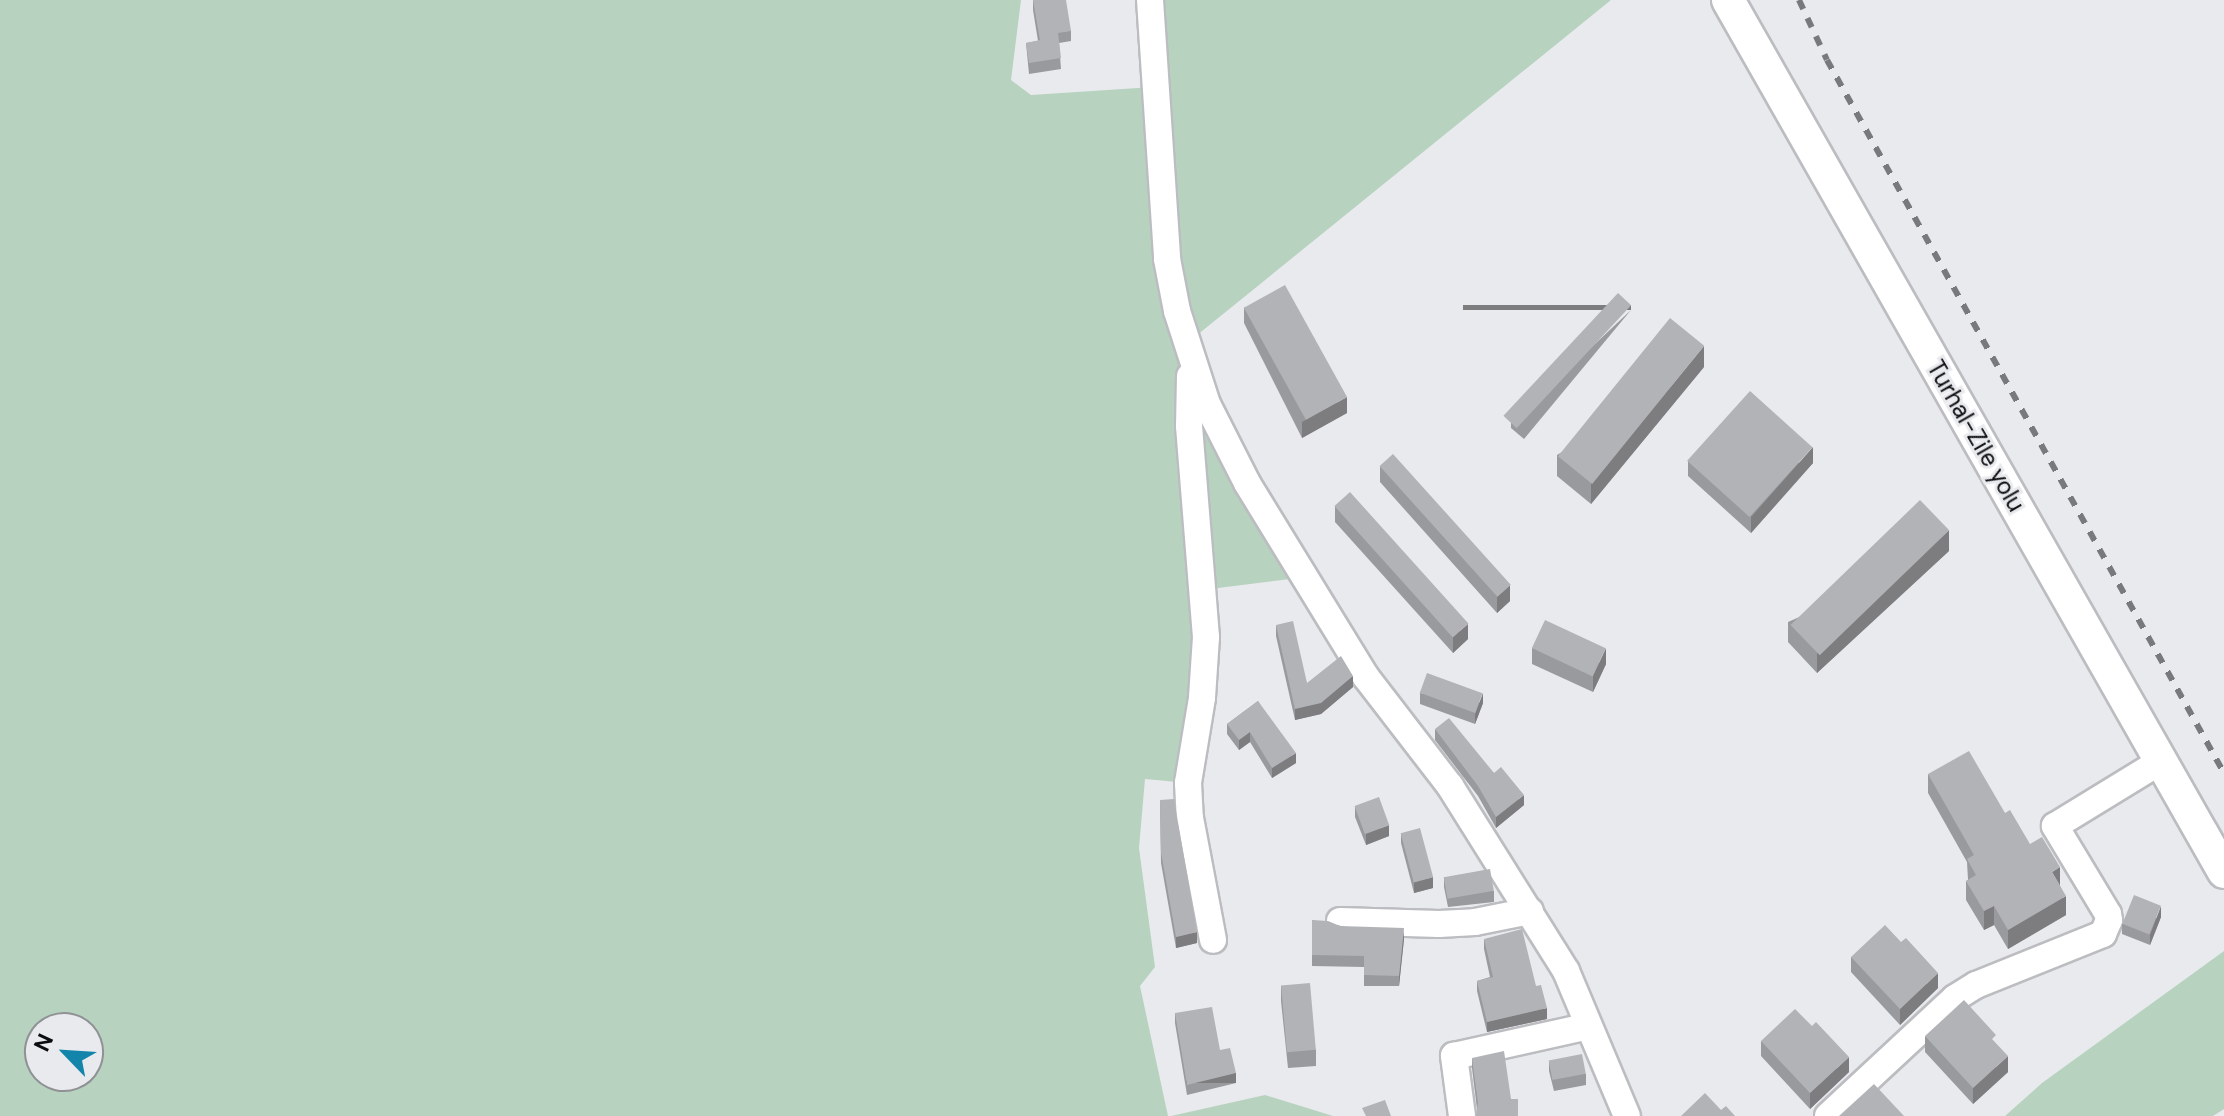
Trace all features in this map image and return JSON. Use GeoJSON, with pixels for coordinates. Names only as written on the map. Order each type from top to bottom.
{"type":"FeatureCollection","features":[{"type":"Feature","properties":{"kind":"main road","name":"Turhal-Zile yolu"},"geometry":{"type":"LineString","coordinates":[[1728,0],[2224,872]]}},
{"type":"Feature","properties":{"kind":"street"},"geometry":{"type":"LineString","coordinates":[[1150,0],[1165,245],[1177,311],[1190,358],[1234,459],[1334,625],[1366,677],[1450,786],[1566,971],[1627,1116]]}},
{"type":"Feature","properties":{"kind":"street"},"geometry":{"type":"LineString","coordinates":[[1190,358],[1189,426],[1206,637],[1189,795],[1194,854],[1213,940]]}},
{"type":"Feature","properties":{"kind":"street"},"geometry":{"type":"LineString","coordinates":[[1828,1116],[1955,998],[1976,985],[2103,934],[2109,920],[2108,914],[2055,826],[2161,761]]}},
{"type":"Feature","properties":{"kind":"street"},"geometry":{"type":"LineString","coordinates":[[1340,921],[1463,923],[1530,911]]}},
{"type":"Feature","properties":{"kind":"street"},"geometry":{"type":"LineString","coordinates":[[1462,1116],[1454,1056],[1589,1026]]}},
{"type":"Feature","properties":{"kind":"green space"},"geometry":{"type":"Polygon","coordinates":[[[0,0],[1021,0],[1011,80],[1031,95],[1153,87],[1150,0],[1611,0],[1186,344],[1305,577],[1202,590],[1188,783],[1145,779],[1139,848],[1155,967],[1140,986],[1168,1116],[0,1116],[0,0]]]}},
{"type":"Feature","properties":{"kind":"green space"},"geometry":{"type":"Polygon","coordinates":[[[2224,951],[2224,1109],[2213,1116],[2005,1116],[2042,1083],[2224,951]]]}},
{"type":"Feature","properties":{"kind":"green space"},"geometry":{"type":"Polygon","coordinates":[[[1265,1095],[1333,1116],[1171,1116],[1265,1095]]]}},
{"type":"Feature","properties":{"kind":"building"},"geometry":{"type":"Polygon","coordinates":[[[1033,0],[1066,0],[1071,31],[1058,33],[1061,58],[1029,63],[1026,43],[1040,40],[1033,0]]]}},
{"type":"Feature","properties":{"kind":"building"},"geometry":{"type":"Polygon","coordinates":[[[1285,285],[1347,397],[1306,420],[1244,308],[1285,285]]]}},
{"type":"Feature","properties":{"kind":"building"},"geometry":{"type":"Polygon","coordinates":[[[1618,293],[1631,305],[1517,428],[1503,416],[1618,293]]]}},
{"type":"Feature","properties":{"kind":"building"},"geometry":{"type":"Polygon","coordinates":[[[1670,318],[1704,346],[1592,484],[1558,456],[1670,318]]]}},
{"type":"Feature","properties":{"kind":"building"},"geometry":{"type":"Polygon","coordinates":[[[1750,391],[1812,447],[1750,517],[1687,461],[1750,391]]]}},
{"type":"Feature","properties":{"kind":"building"},"geometry":{"type":"Polygon","coordinates":[[[1393,454],[1511,585],[1497,597],[1380,466],[1393,454]]]}},
{"type":"Feature","properties":{"kind":"building"},"geometry":{"type":"Polygon","coordinates":[[[1350,492],[1468,624],[1453,638],[1334,506],[1350,492]]]}},
{"type":"Feature","properties":{"kind":"building"},"geometry":{"type":"Polygon","coordinates":[[[1920,500],[1949,530],[1820,655],[1791,625],[1920,500]]]}},
{"type":"Feature","properties":{"kind":"building"},"geometry":{"type":"Polygon","coordinates":[[[1545,620],[1606,648],[1593,676],[1532,648],[1545,620]]]}},
{"type":"Feature","properties":{"kind":"building"},"geometry":{"type":"Polygon","coordinates":[[[1293,621],[1307,683],[1341,656],[1353,676],[1321,703],[1295,709],[1276,625],[1293,621]]]}},
{"type":"Feature","properties":{"kind":"building"},"geometry":{"type":"Polygon","coordinates":[[[1427,673],[1482,693],[1475,713],[1420,693],[1427,673]]]}},
{"type":"Feature","properties":{"kind":"building"},"geometry":{"type":"Polygon","coordinates":[[[1258,701],[1296,753],[1272,768],[1250,732],[1239,740],[1227,724],[1258,701]]]}},
{"type":"Feature","properties":{"kind":"building"},"geometry":{"type":"Polygon","coordinates":[[[1449,718],[1494,773],[1501,767],[1524,795],[1496,817],[1478,786],[1435,729],[1449,718]]]}},
{"type":"Feature","properties":{"kind":"building"},"geometry":{"type":"Polygon","coordinates":[[[1969,751],[2005,813],[2010,810],[2030,844],[2042,837],[2060,867],[2052,872],[2066,896],[2008,930],[1994,906],[1984,911],[1966,881],[1976,875],[1967,859],[1974,855],[1928,774],[1969,751]]]}},
{"type":"Feature","properties":{"kind":"building"},"geometry":{"type":"Polygon","coordinates":[[[1379,797],[1389,825],[1365,834],[1355,806],[1379,797]]]}},
{"type":"Feature","properties":{"kind":"building"},"geometry":{"type":"Polygon","coordinates":[[[1174,799],[1197,932],[1176,937],[1161,852],[1160,800],[1174,799]]]}},
{"type":"Feature","properties":{"kind":"building"},"geometry":{"type":"Polygon","coordinates":[[[1420,828],[1433,877],[1414,882],[1401,833],[1420,828]]]}},
{"type":"Feature","properties":{"kind":"building"},"geometry":{"type":"Polygon","coordinates":[[[1490,869],[1494,891],[1448,899],[1444,877],[1490,869]]]}},
{"type":"Feature","properties":{"kind":"building"},"geometry":{"type":"Polygon","coordinates":[[[2134,895],[2161,906],[2149,935],[2122,924],[2134,895]]]}},
{"type":"Feature","properties":{"kind":"building"},"geometry":{"type":"Polygon","coordinates":[[[1312,920],[1340,926],[1404,928],[1399,976],[1364,975],[1364,956],[1312,955],[1312,920]]]}},
{"type":"Feature","properties":{"kind":"building"},"geometry":{"type":"Polygon","coordinates":[[[1885,925],[1901,942],[1906,938],[1938,973],[1900,1009],[1851,957],[1885,925]]]}},
{"type":"Feature","properties":{"kind":"building"},"geometry":{"type":"Polygon","coordinates":[[[1522,929],[1536,986],[1541,985],[1547,1008],[1487,1022],[1477,981],[1493,977],[1484,939],[1522,929]]]}},
{"type":"Feature","properties":{"kind":"building"},"geometry":{"type":"Polygon","coordinates":[[[1310,983],[1316,1050],[1287,1052],[1281,986],[1310,983]]]}},
{"type":"Feature","properties":{"kind":"building"},"geometry":{"type":"Polygon","coordinates":[[[1964,1000],[1996,1035],[1992,1039],[2008,1056],[1973,1088],[1925,1036],[1964,1000]]]}},
{"type":"Feature","properties":{"kind":"building"},"geometry":{"type":"Polygon","coordinates":[[[1212,1007],[1220,1050],[1230,1048],[1236,1073],[1187,1085],[1175,1013],[1212,1007]]]}},
{"type":"Feature","properties":{"kind":"building"},"geometry":{"type":"Polygon","coordinates":[[[1795,1009],[1812,1026],[1816,1022],[1849,1057],[1810,1093],[1761,1041],[1795,1009]]]}},
{"type":"Feature","properties":{"kind":"building"},"geometry":{"type":"Polygon","coordinates":[[[1504,1051],[1511,1099],[1518,1099],[1518,1116],[1476,1116],[1478,1103],[1472,1058],[1504,1051]]]}},
{"type":"Feature","properties":{"kind":"building"},"geometry":{"type":"Polygon","coordinates":[[[1582,1054],[1586,1074],[1552,1080],[1549,1060],[1582,1054]]]}},
{"type":"Feature","properties":{"kind":"building"},"geometry":{"type":"Polygon","coordinates":[[[1874,1084],[1904,1116],[1839,1116],[1874,1084]]]}},
{"type":"Feature","properties":{"kind":"building"},"geometry":{"type":"Polygon","coordinates":[[[1705,1093],[1721,1110],[1726,1106],[1735,1116],[1681,1116],[1705,1093]]]}},
{"type":"Feature","properties":{"kind":"building"},"geometry":{"type":"Polygon","coordinates":[[[1385,1100],[1391,1116],[1366,1116],[1362,1108],[1385,1100]]]}},
{"type":"Feature","properties":{"kind":"railway"},"geometry":{"type":"LineString","coordinates":[[1799,0],[1827,60],[2224,773]]}}]}
